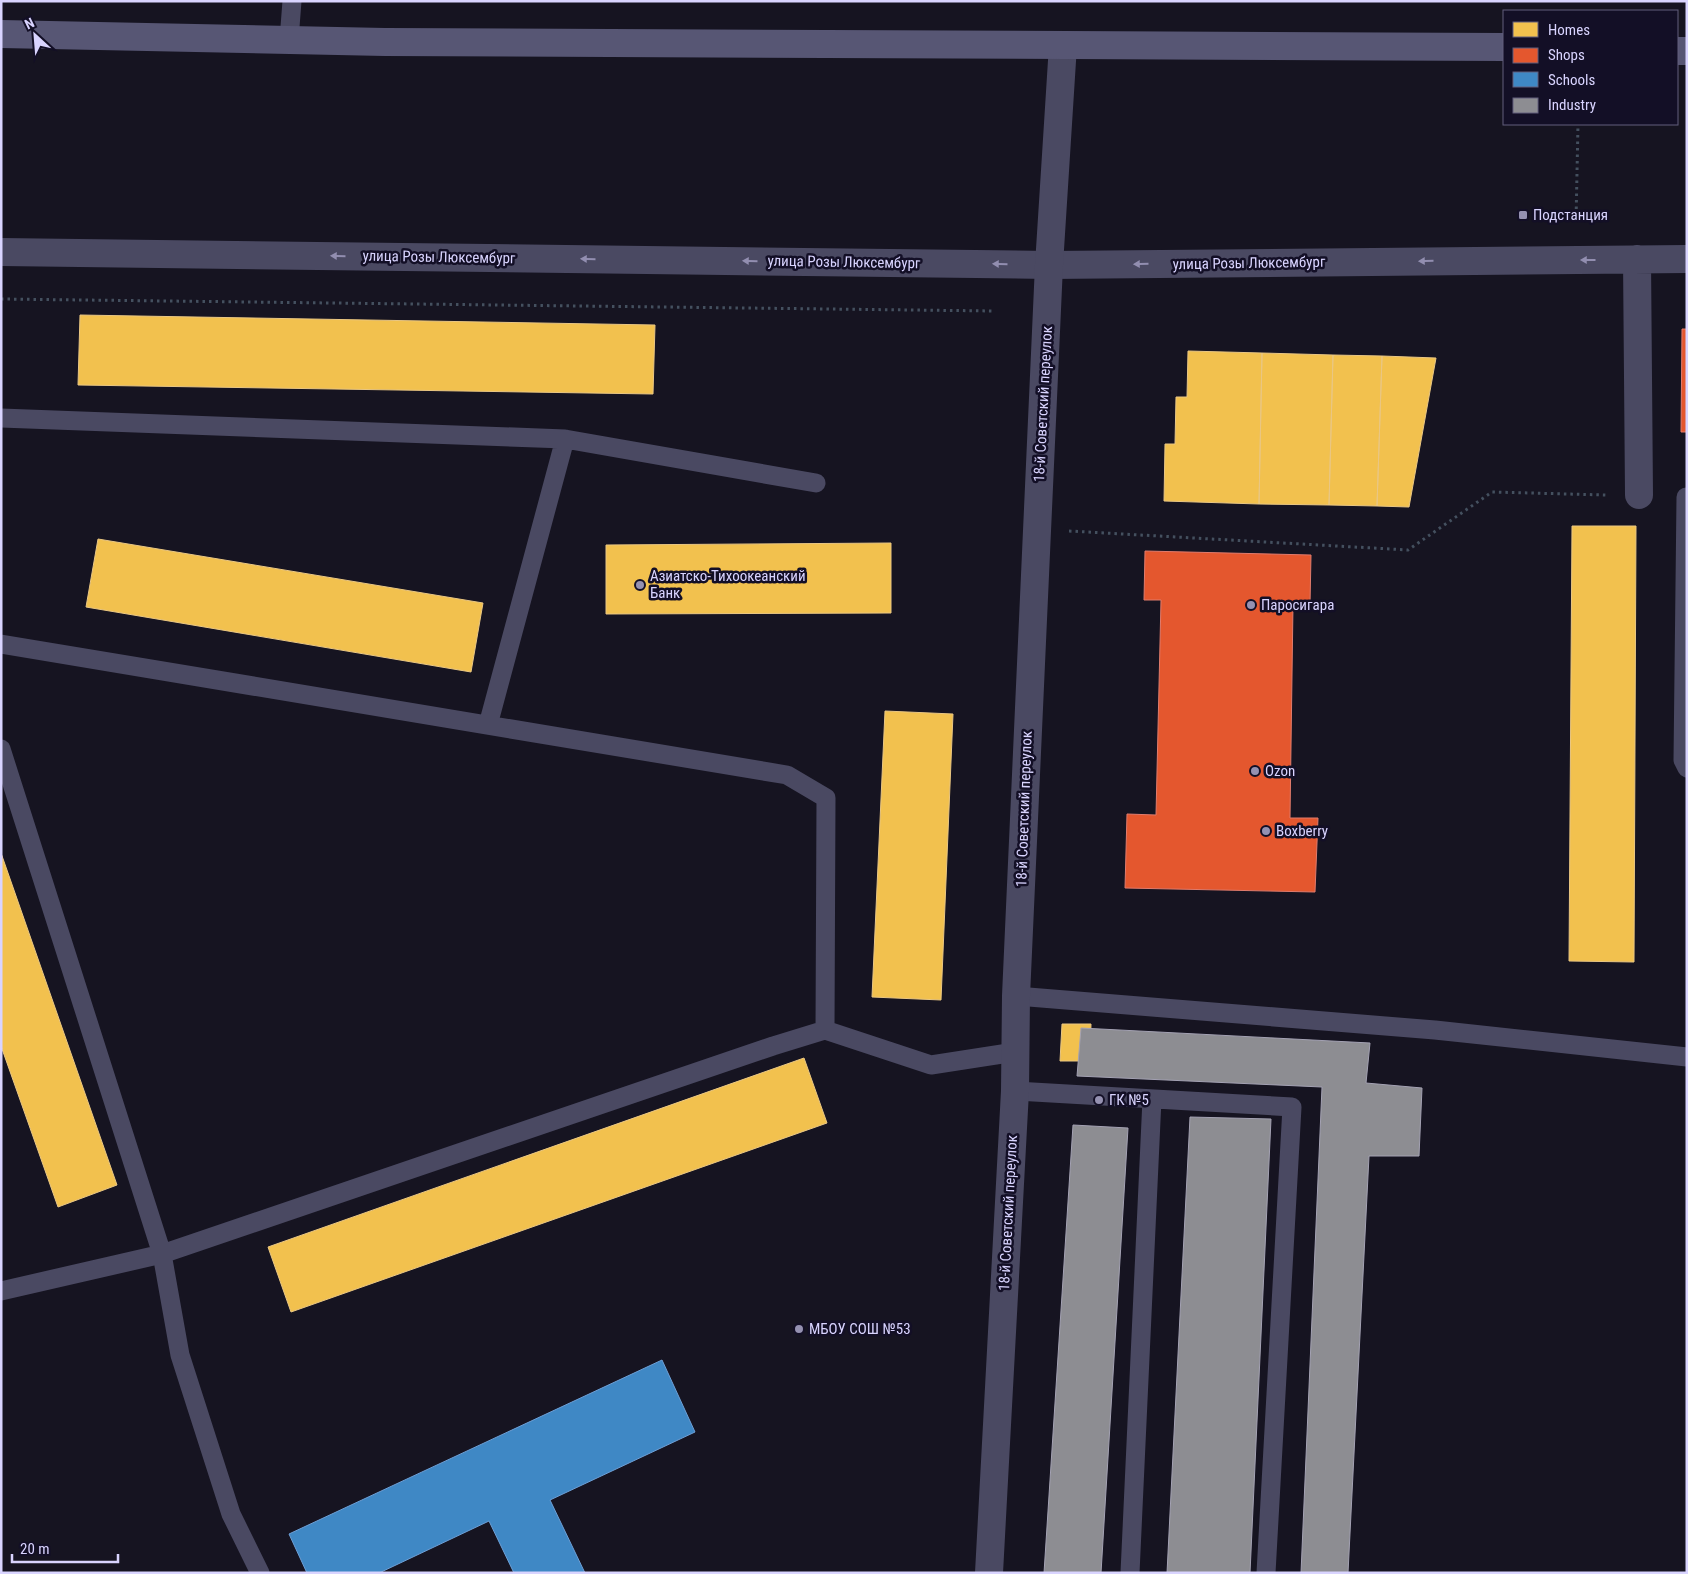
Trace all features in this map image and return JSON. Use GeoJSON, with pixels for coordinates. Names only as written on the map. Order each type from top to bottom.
{"type":"FeatureCollection","features":[{"type":"Feature","properties":{"kind":"main road"},"geometry":{"type":"LineString","coordinates":[[1,34],[289,40],[1503,47]]}},
{"type":"Feature","properties":{"kind":"street","name":"18-й Советский переулок"},"geometry":{"type":"LineString","coordinates":[[989,1573],[1015,1091],[1016,996],[1049,265],[1063,45]]}},
{"type":"Feature","properties":{"kind":"street","name":"улица Розы Люксембург"},"geometry":{"type":"LineString","coordinates":[[1,252],[1049,265],[1687,259]]}},
{"type":"Feature","properties":{"kind":"street"},"geometry":{"type":"LineString","coordinates":[[1637,259],[1639,495]]}},
{"type":"Feature","properties":{"kind":"lane"},"geometry":{"type":"LineString","coordinates":[[289,40],[292,1]]}},
{"type":"Feature","properties":{"kind":"lane"},"geometry":{"type":"LineString","coordinates":[[1,418],[565,439],[816,483]]}},
{"type":"Feature","properties":{"kind":"lane"},"geometry":{"type":"LineString","coordinates":[[488,725],[565,439]]}},
{"type":"Feature","properties":{"kind":"lane"},"geometry":{"type":"LineString","coordinates":[[1686,496],[1683,760],[1687,768]]}},
{"type":"Feature","properties":{"kind":"lane"},"geometry":{"type":"LineString","coordinates":[[1,644],[787,775],[826,798],[825,1030]]}},
{"type":"Feature","properties":{"kind":"lane"},"geometry":{"type":"LineString","coordinates":[[1,749],[162,1254],[180,1355],[231,1514],[260,1573]]}},
{"type":"Feature","properties":{"kind":"lane"},"geometry":{"type":"LineString","coordinates":[[1016,996],[1435,1030],[1687,1057]]}},
{"type":"Feature","properties":{"kind":"lane"},"geometry":{"type":"LineString","coordinates":[[1,1291],[162,1254],[825,1030],[931,1065],[1015,1052]]}},
{"type":"Feature","properties":{"kind":"lane"},"geometry":{"type":"LineString","coordinates":[[1015,1091],[1292,1107],[1266,1573]]}},
{"type":"Feature","properties":{"kind":"lane"},"geometry":{"type":"LineString","coordinates":[[1130,1573],[1152,1099]]}},
{"type":"Feature","properties":{"kind":"path"},"geometry":{"type":"LineString","coordinates":[[1576,222],[1578,125]]}},
{"type":"Feature","properties":{"kind":"path"},"geometry":{"type":"LineString","coordinates":[[1,300],[994,311]]}},
{"type":"Feature","properties":{"kind":"path"},"geometry":{"type":"LineString","coordinates":[[1037,529],[1408,550],[1492,492],[1639,495]]}},
{"type":"Feature","properties":{"kind":"building: Homes"},"geometry":{"type":"Polygon","coordinates":[[[80,315],[655,325],[653,394],[78,385],[80,315]]]}},
{"type":"Feature","properties":{"kind":"building: Homes"},"geometry":{"type":"Polygon","coordinates":[[[1188,351],[1262,353],[1259,504],[1164,501],[1165,444],[1175,444],[1176,397],[1187,397],[1188,351]]]}},
{"type":"Feature","properties":{"kind":"building: Homes"},"geometry":{"type":"Polygon","coordinates":[[[1262,353],[1333,355],[1329,505],[1259,504],[1262,353]]]}},
{"type":"Feature","properties":{"kind":"building: Homes"},"geometry":{"type":"Polygon","coordinates":[[[1333,355],[1382,356],[1377,506],[1329,505],[1333,355]]]}},
{"type":"Feature","properties":{"kind":"building: Homes"},"geometry":{"type":"Polygon","coordinates":[[[1382,356],[1436,358],[1409,507],[1377,506],[1382,356]]]}},
{"type":"Feature","properties":{"kind":"building: Homes"},"geometry":{"type":"Polygon","coordinates":[[[1572,526],[1636,526],[1634,962],[1569,961],[1572,526]]]}},
{"type":"Feature","properties":{"kind":"building: Homes"},"geometry":{"type":"Polygon","coordinates":[[[98,539],[483,603],[471,672],[86,607],[98,539]]]}},
{"type":"Feature","properties":{"kind":"building: Homes"},"geometry":{"type":"Polygon","coordinates":[[[891,543],[891,613],[606,614],[606,545],[891,543]]]}},
{"type":"Feature","properties":{"kind":"building: Homes"},"geometry":{"type":"Polygon","coordinates":[[[885,711],[953,714],[941,1000],[872,997],[885,711]]]}},
{"type":"Feature","properties":{"kind":"building: Homes"},"geometry":{"type":"Polygon","coordinates":[[[1,853],[117,1185],[58,1207],[1,1046],[1,853]]]}},
{"type":"Feature","properties":{"kind":"building: Homes"},"geometry":{"type":"Polygon","coordinates":[[[1062,1024],[1091,1024],[1090,1061],[1060,1061],[1062,1024]]]}},
{"type":"Feature","properties":{"kind":"building: Homes"},"geometry":{"type":"Polygon","coordinates":[[[804,1058],[827,1123],[291,1312],[268,1247],[804,1058]]]}},
{"type":"Feature","properties":{"kind":"building: Shops"},"geometry":{"type":"Polygon","coordinates":[[[1682,329],[1687,329],[1687,432],[1681,432],[1682,329]]]}},
{"type":"Feature","properties":{"kind":"building: Shops"},"geometry":{"type":"Polygon","coordinates":[[[1145,551],[1311,555],[1310,604],[1293,604],[1290,818],[1318,818],[1315,892],[1125,888],[1127,814],[1156,815],[1161,600],[1144,600],[1145,551]]]}},
{"type":"Feature","properties":{"kind":"building: Schools"},"geometry":{"type":"Polygon","coordinates":[[[662,1360],[695,1432],[550,1500],[585,1573],[514,1573],[489,1521],[379,1573],[307,1573],[289,1534],[662,1360]]]}},
{"type":"Feature","properties":{"kind":"building: Industry"},"geometry":{"type":"Polygon","coordinates":[[[1081,1028],[1370,1043],[1366,1083],[1422,1088],[1419,1156],[1369,1156],[1348,1573],[1301,1573],[1322,1087],[1077,1076],[1081,1028]]]}},
{"type":"Feature","properties":{"kind":"building: Industry"},"geometry":{"type":"Polygon","coordinates":[[[1190,1117],[1271,1119],[1250,1573],[1167,1573],[1190,1117]]]}},
{"type":"Feature","properties":{"kind":"building: Industry"},"geometry":{"type":"Polygon","coordinates":[[[1073,1125],[1128,1128],[1101,1573],[1044,1573],[1073,1125]]]}},
{"type":"Feature","properties":{"kind":"place","name":"Подстанция"},"geometry":{"type":"Point","coordinates":[1523,215]}},
{"type":"Feature","properties":{"kind":"place","name":"Азиатско-Тихоокеанский Банк"},"geometry":{"type":"Point","coordinates":[640,585]}},
{"type":"Feature","properties":{"kind":"place","name":"Паросигара"},"geometry":{"type":"Point","coordinates":[1251,605]}},
{"type":"Feature","properties":{"kind":"place","name":"Ozon"},"geometry":{"type":"Point","coordinates":[1255,771]}},
{"type":"Feature","properties":{"kind":"place","name":"Boxberry"},"geometry":{"type":"Point","coordinates":[1266,831]}},
{"type":"Feature","properties":{"kind":"place","name":"ГК №5"},"geometry":{"type":"Point","coordinates":[1099,1100]}},
{"type":"Feature","properties":{"kind":"place","name":"МБОУ СОШ №53"},"geometry":{"type":"Point","coordinates":[799,1329]}}]}
